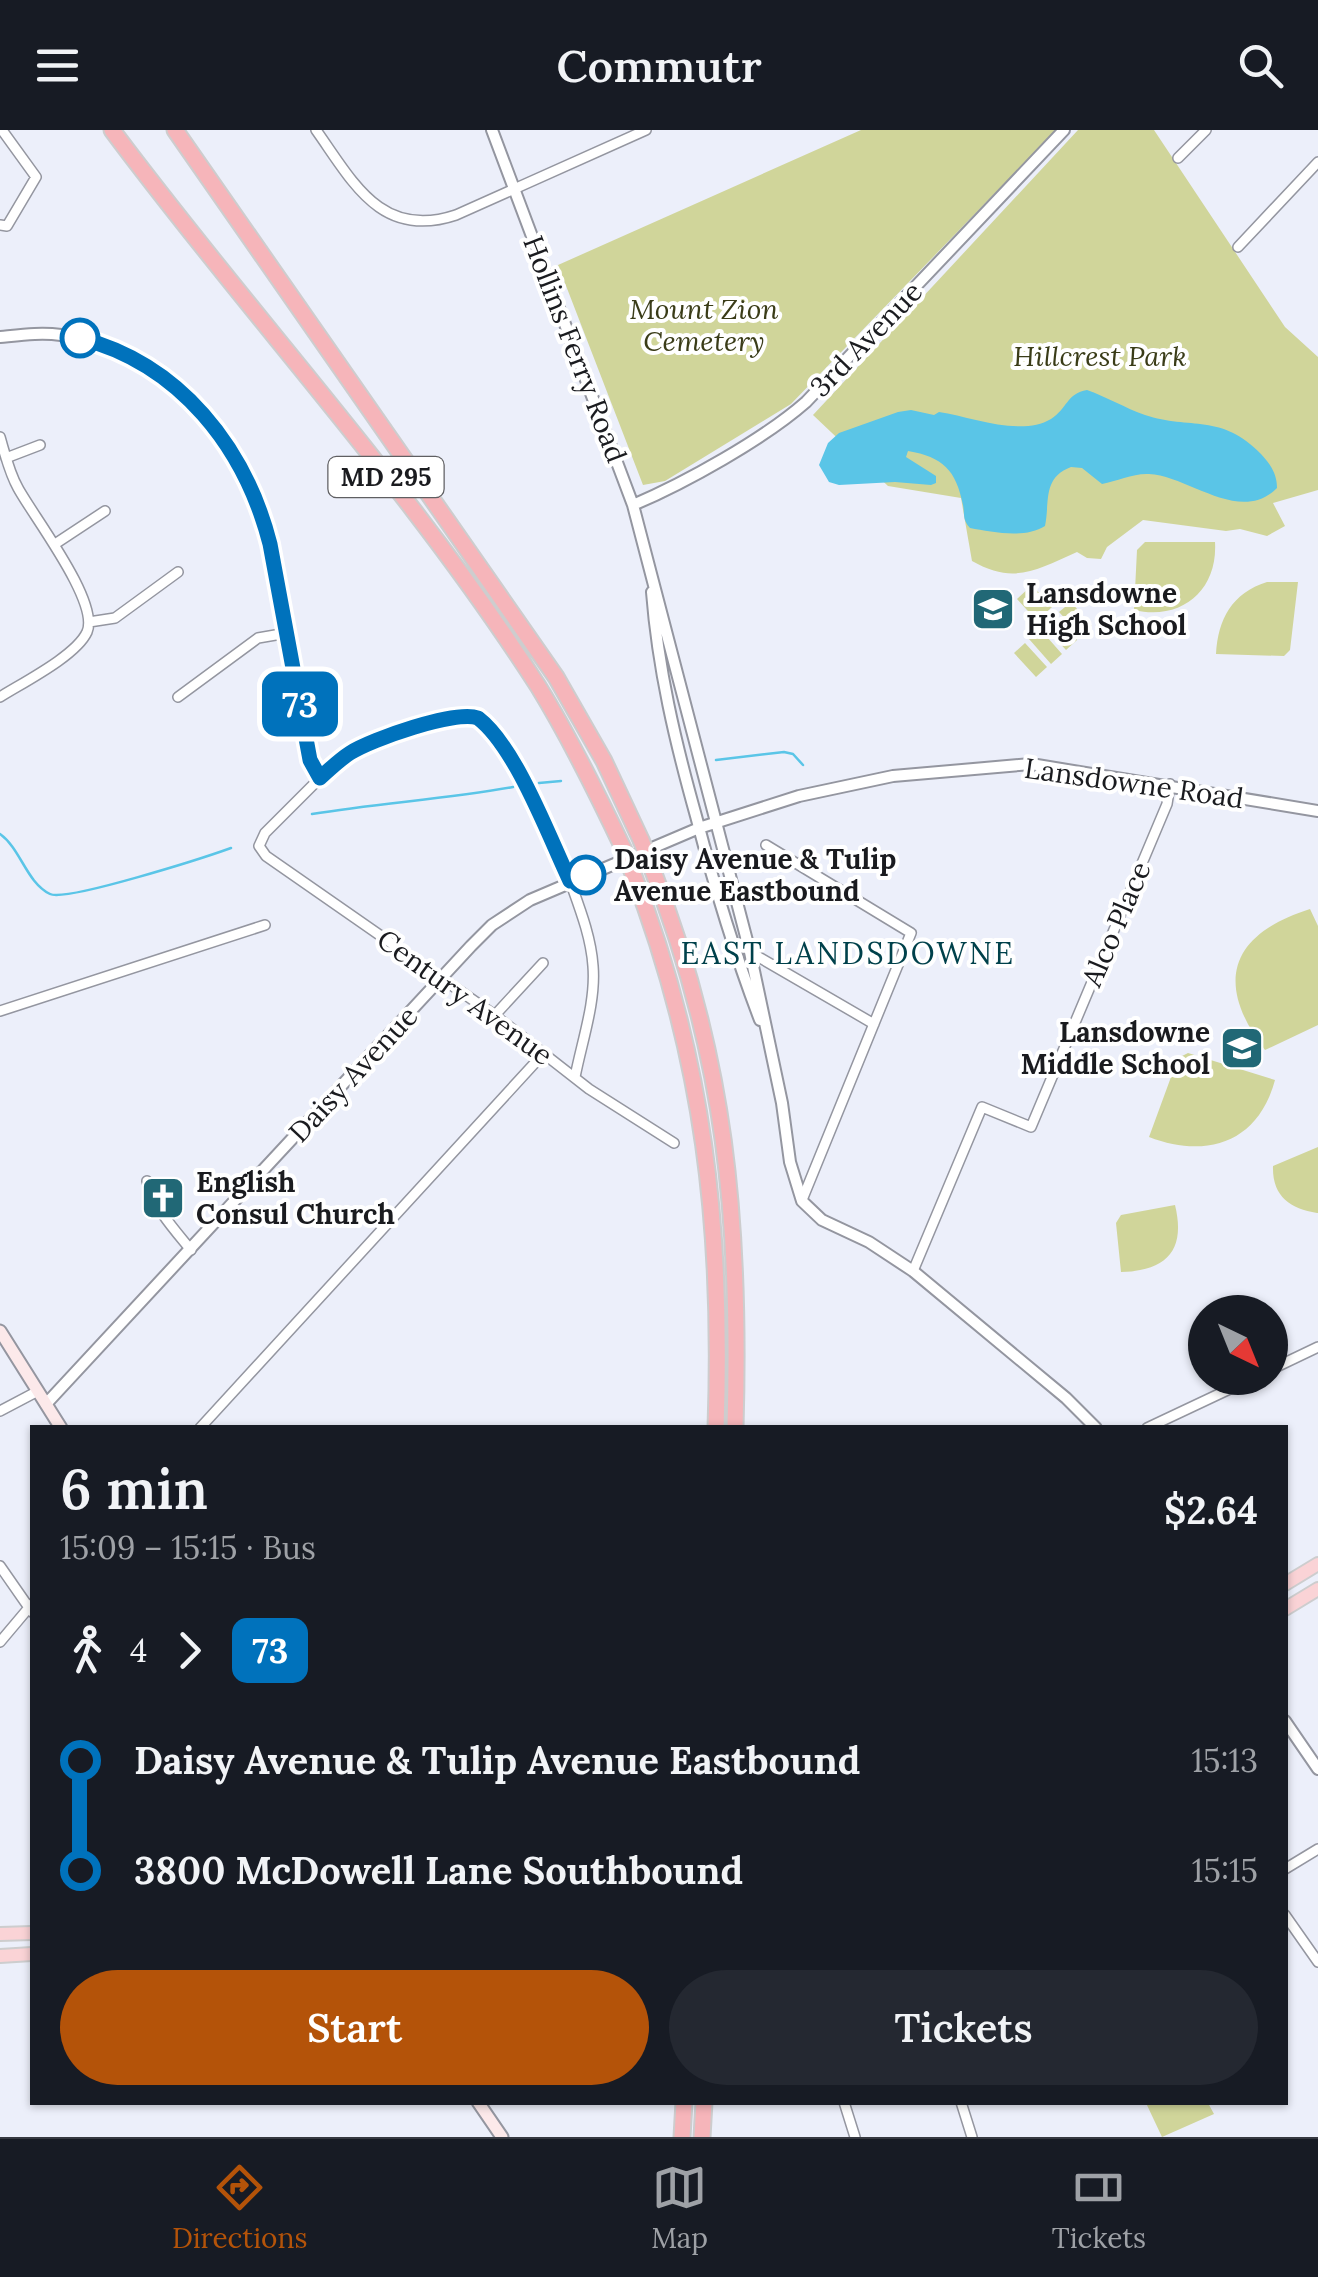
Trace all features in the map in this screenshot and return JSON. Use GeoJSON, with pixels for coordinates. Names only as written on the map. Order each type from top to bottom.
{"type":"FeatureCollection","features":[{"type":"Feature","properties":{"kind":"highway","name":"MD 295"},"geometry":{"type":"LineString","coordinates":[[112,130],[220,272],[357,439],[511,646],[562,728],[623,848],[677,1006],[706,1144],[716,1244],[716,1425]]}},
{"type":"Feature","properties":{"kind":"highway","name":"MD 295"},"geometry":{"type":"LineString","coordinates":[[175,130],[556,677],[604,760],[641,840],[697,1000],[725,1140],[736,1246],[735,1425]]}},
{"type":"Feature","properties":{"kind":"highway"},"geometry":{"type":"LineString","coordinates":[[682,2137],[684,2105]]}},
{"type":"Feature","properties":{"kind":"highway"},"geometry":{"type":"LineString","coordinates":[[702,2137],[704,2105]]}},
{"type":"Feature","properties":{"kind":"main road"},"geometry":{"type":"LineString","coordinates":[[0,1331],[59,1425]]}},
{"type":"Feature","properties":{"kind":"main road"},"geometry":{"type":"LineString","coordinates":[[1288,1582],[1318,1564]]}},
{"type":"Feature","properties":{"kind":"main road"},"geometry":{"type":"LineString","coordinates":[[1288,1607],[1318,1589]]}},
{"type":"Feature","properties":{"kind":"main road"},"geometry":{"type":"LineString","coordinates":[[0,1934],[30,1932]]}},
{"type":"Feature","properties":{"kind":"main road"},"geometry":{"type":"LineString","coordinates":[[0,1956],[30,1954]]}},
{"type":"Feature","properties":{"kind":"main road"},"geometry":{"type":"LineString","coordinates":[[480,2105],[502,2137]]}},
{"type":"Feature","properties":{"kind":"street"},"geometry":{"type":"LineString","coordinates":[[0,225],[7,226],[36,177],[2,130]]}},
{"type":"Feature","properties":{"kind":"street"},"geometry":{"type":"LineString","coordinates":[[316,130],[361,192],[383,211],[426,222],[515,190],[646,130]]}},
{"type":"Feature","properties":{"kind":"street","name":"Hollins Ferry Road"},"geometry":{"type":"LineString","coordinates":[[492,130],[633,504],[750,952],[790,1162],[802,1201]]}},
{"type":"Feature","properties":{"kind":"street","name":"3rd Avenue"},"geometry":{"type":"LineString","coordinates":[[633,504],[675,485],[795,412],[1064,130]]}},
{"type":"Feature","properties":{"kind":"street"},"geometry":{"type":"LineString","coordinates":[[1178,158],[1206,130]]}},
{"type":"Feature","properties":{"kind":"street"},"geometry":{"type":"LineString","coordinates":[[1238,247],[1318,162]]}},
{"type":"Feature","properties":{"kind":"street"},"geometry":{"type":"LineString","coordinates":[[0,337],[58,334],[98,343],[142,362],[199,409],[230,447],[261,509],[310,760],[320,778],[362,746],[458,716],[478,718],[497,737],[520,775],[570,881],[585,923],[594,968],[593,988],[575,1077]]}},
{"type":"Feature","properties":{"kind":"street"},"geometry":{"type":"LineString","coordinates":[[0,437],[17,487],[55,544],[90,622],[75,647],[0,698]]}},
{"type":"Feature","properties":{"kind":"street"},"geometry":{"type":"LineString","coordinates":[[6,458],[40,445]]}},
{"type":"Feature","properties":{"kind":"street"},"geometry":{"type":"LineString","coordinates":[[55,544],[105,511]]}},
{"type":"Feature","properties":{"kind":"street","name":"Hollins Ferry Road"},"geometry":{"type":"LineString","coordinates":[[650,571],[662,687],[724,925],[772,1052]]}},
{"type":"Feature","properties":{"kind":"street"},"geometry":{"type":"LineString","coordinates":[[90,622],[115,618],[178,572]]}},
{"type":"Feature","properties":{"kind":"street"},"geometry":{"type":"LineString","coordinates":[[178,697],[245,645],[258,638],[287,633]]}},
{"type":"Feature","properties":{"kind":"street","name":"Lansdowne Road"},"geometry":{"type":"LineString","coordinates":[[716,822],[850,783],[932,771],[1031,764],[1318,811]]}},
{"type":"Feature","properties":{"kind":"street","name":"Century Avenue"},"geometry":{"type":"LineString","coordinates":[[320,778],[266,833],[259,846],[266,856],[674,1143]]}},
{"type":"Feature","properties":{"kind":"street","name":"Alco Place"},"geometry":{"type":"LineString","coordinates":[[913,1271],[982,1107],[1031,1128],[1167,804],[1170,784]]}},
{"type":"Feature","properties":{"kind":"street","name":"Daisy Avenue"},"geometry":{"type":"LineString","coordinates":[[46,1404],[492,926],[513,910],[570,881],[716,822]]}},
{"type":"Feature","properties":{"kind":"street"},"geometry":{"type":"LineString","coordinates":[[766,845],[911,933],[802,1201],[822,1220],[870,1242],[913,1271],[1075,1405],[1093,1425]]}},
{"type":"Feature","properties":{"kind":"street"},"geometry":{"type":"LineString","coordinates":[[0,1011],[265,925]]}},
{"type":"Feature","properties":{"kind":"street"},"geometry":{"type":"LineString","coordinates":[[750,952],[874,1024]]}},
{"type":"Feature","properties":{"kind":"street"},"geometry":{"type":"LineString","coordinates":[[494,1015],[543,964]]}},
{"type":"Feature","properties":{"kind":"street"},"geometry":{"type":"LineString","coordinates":[[203,1425],[544,1053]]}},
{"type":"Feature","properties":{"kind":"street"},"geometry":{"type":"LineString","coordinates":[[147,1181],[162,1214],[190,1250]]}},
{"type":"Feature","properties":{"kind":"street"},"geometry":{"type":"LineString","coordinates":[[1288,1361],[1318,1347]]}},
{"type":"Feature","properties":{"kind":"street"},"geometry":{"type":"LineString","coordinates":[[0,1411],[38,1391]]}},
{"type":"Feature","properties":{"kind":"street"},"geometry":{"type":"LineString","coordinates":[[1153,1425],[1217,1395]]}},
{"type":"Feature","properties":{"kind":"street"},"geometry":{"type":"LineString","coordinates":[[0,1566],[30,1607]]}},
{"type":"Feature","properties":{"kind":"street"},"geometry":{"type":"LineString","coordinates":[[0,1642],[30,1609]]}},
{"type":"Feature","properties":{"kind":"street"},"geometry":{"type":"LineString","coordinates":[[1288,1725],[1318,1769]]}},
{"type":"Feature","properties":{"kind":"street"},"geometry":{"type":"LineString","coordinates":[[1288,1866],[1318,1849]]}},
{"type":"Feature","properties":{"kind":"street"},"geometry":{"type":"LineString","coordinates":[[1288,1919],[1318,1962]]}},
{"type":"Feature","properties":{"kind":"street"},"geometry":{"type":"LineString","coordinates":[[845,2105],[855,2137]]}},
{"type":"Feature","properties":{"kind":"street"},"geometry":{"type":"LineString","coordinates":[[962,2105],[972,2137]]}},
{"type":"Feature","properties":{"kind":"green space","name":"Mount Zion Cemetery"},"geometry":{"type":"Polygon","coordinates":[[[861,130],[1056,130],[791,404],[665,481],[643,485],[558,265],[861,130]]]}},
{"type":"Feature","properties":{"kind":"green space","name":"Hillcrest Park"},"geometry":{"type":"Polygon","coordinates":[[[1078,130],[1154,130],[1285,327],[1318,357],[1318,490],[1273,503],[1285,526],[1267,536],[1240,529],[1226,531],[1143,520],[1107,547],[1101,559],[1077,552],[1025,572],[1000,572],[972,561],[961,498],[888,486],[813,415],[1078,130]]]}},
{"type":"Feature","properties":{"kind":"green space"},"geometry":{"type":"Polygon","coordinates":[[[1145,542],[1215,542],[1210,575],[1203,588],[1181,606],[1167,611],[1134,610],[1137,550],[1145,542]]]}},
{"type":"Feature","properties":{"kind":"green space"},"geometry":{"type":"Polygon","coordinates":[[[1267,582],[1298,582],[1290,650],[1284,656],[1216,654],[1229,609],[1245,593],[1267,582]]]}},
{"type":"Feature","properties":{"kind":"green space"},"geometry":{"type":"Polygon","coordinates":[[[1032,585],[1052,607],[1037,621],[1017,599],[1032,585]]]}},
{"type":"Feature","properties":{"kind":"green space"},"geometry":{"type":"Polygon","coordinates":[[[1071,602],[1092,626],[1081,636],[1059,612],[1071,602]]]}},
{"type":"Feature","properties":{"kind":"green space"},"geometry":{"type":"Polygon","coordinates":[[[1055,616],[1077,640],[1066,650],[1044,626],[1055,616]]]}},
{"type":"Feature","properties":{"kind":"green space"},"geometry":{"type":"Polygon","coordinates":[[[1040,629],[1062,654],[1051,664],[1029,639],[1040,629]]]}},
{"type":"Feature","properties":{"kind":"green space"},"geometry":{"type":"Polygon","coordinates":[[[1025,643],[1047,667],[1036,677],[1014,653],[1025,643]]]}},
{"type":"Feature","properties":{"kind":"green space"},"geometry":{"type":"Polygon","coordinates":[[[1310,909],[1318,926],[1318,1025],[1265,1050],[1239,1003],[1238,963],[1262,932],[1310,909]]]}},
{"type":"Feature","properties":{"kind":"green space"},"geometry":{"type":"Polygon","coordinates":[[[1188,1053],[1275,1080],[1256,1119],[1243,1132],[1209,1145],[1190,1146],[1149,1137],[1178,1058],[1188,1053]]]}},
{"type":"Feature","properties":{"kind":"green space"},"geometry":{"type":"Polygon","coordinates":[[[1318,1147],[1317,1213],[1291,1204],[1279,1193],[1273,1166],[1318,1147]]]}},
{"type":"Feature","properties":{"kind":"green space"},"geometry":{"type":"Polygon","coordinates":[[[1175,1205],[1178,1234],[1169,1255],[1150,1267],[1121,1272],[1116,1223],[1121,1215],[1175,1205]]]}},
{"type":"Feature","properties":{"kind":"green space"},"geometry":{"type":"Polygon","coordinates":[[[1147,2105],[1209,2105],[1214,2114],[1162,2137],[1147,2105]]]}},
{"type":"Feature","properties":{"kind":"water"},"geometry":{"type":"Polygon","coordinates":[[[1087,390],[1145,415],[1233,433],[1268,462],[1277,488],[1263,498],[1247,502],[1214,496],[1149,474],[1102,484],[1082,468],[1071,467],[1051,484],[1045,526],[1008,533],[970,528],[952,474],[930,457],[908,451],[906,457],[936,476],[936,483],[931,485],[839,485],[829,482],[819,465],[828,443],[839,433],[898,412],[939,412],[1025,426],[1051,419],[1075,394],[1087,390]]]}},
{"type":"Feature","properties":{"kind":"waterway"},"geometry":{"type":"LineString","coordinates":[[716,760],[784,752],[793,754],[803,765]]}},
{"type":"Feature","properties":{"kind":"waterway"},"geometry":{"type":"LineString","coordinates":[[539,783],[561,781]]}},
{"type":"Feature","properties":{"kind":"waterway"},"geometry":{"type":"LineString","coordinates":[[312,814],[513,787]]}},
{"type":"Feature","properties":{"kind":"waterway"},"geometry":{"type":"LineString","coordinates":[[0,834],[42,889],[61,895],[231,848]]}},
{"type":"Feature","properties":{"kind":"bus line","name":"73"},"geometry":{"type":"LineString","coordinates":[[80,338],[122,352],[161,376],[215,426],[253,488],[270,544],[310,760],[320,778],[362,746],[470,715],[497,737],[520,775],[570,881],[586,875]]}},
{"type":"Feature","properties":{"kind":"place","name":"Lansdowne High School"},"geometry":{"type":"Point","coordinates":[993,609]}},
{"type":"Feature","properties":{"kind":"place","name":"Daisy Avenue & Tulip Avenue Eastbound"},"geometry":{"type":"Point","coordinates":[586,875]}},
{"type":"Feature","properties":{"kind":"place","name":"Lansdowne Middle School"},"geometry":{"type":"Point","coordinates":[1242,1048]}},
{"type":"Feature","properties":{"kind":"place","name":"English Consul Church"},"geometry":{"type":"Point","coordinates":[163,1198]}},
{"type":"Feature","properties":{"kind":"district","name":"EAST LANDSDOWNE"},"geometry":{"type":"Point","coordinates":[848,954]}}]}
